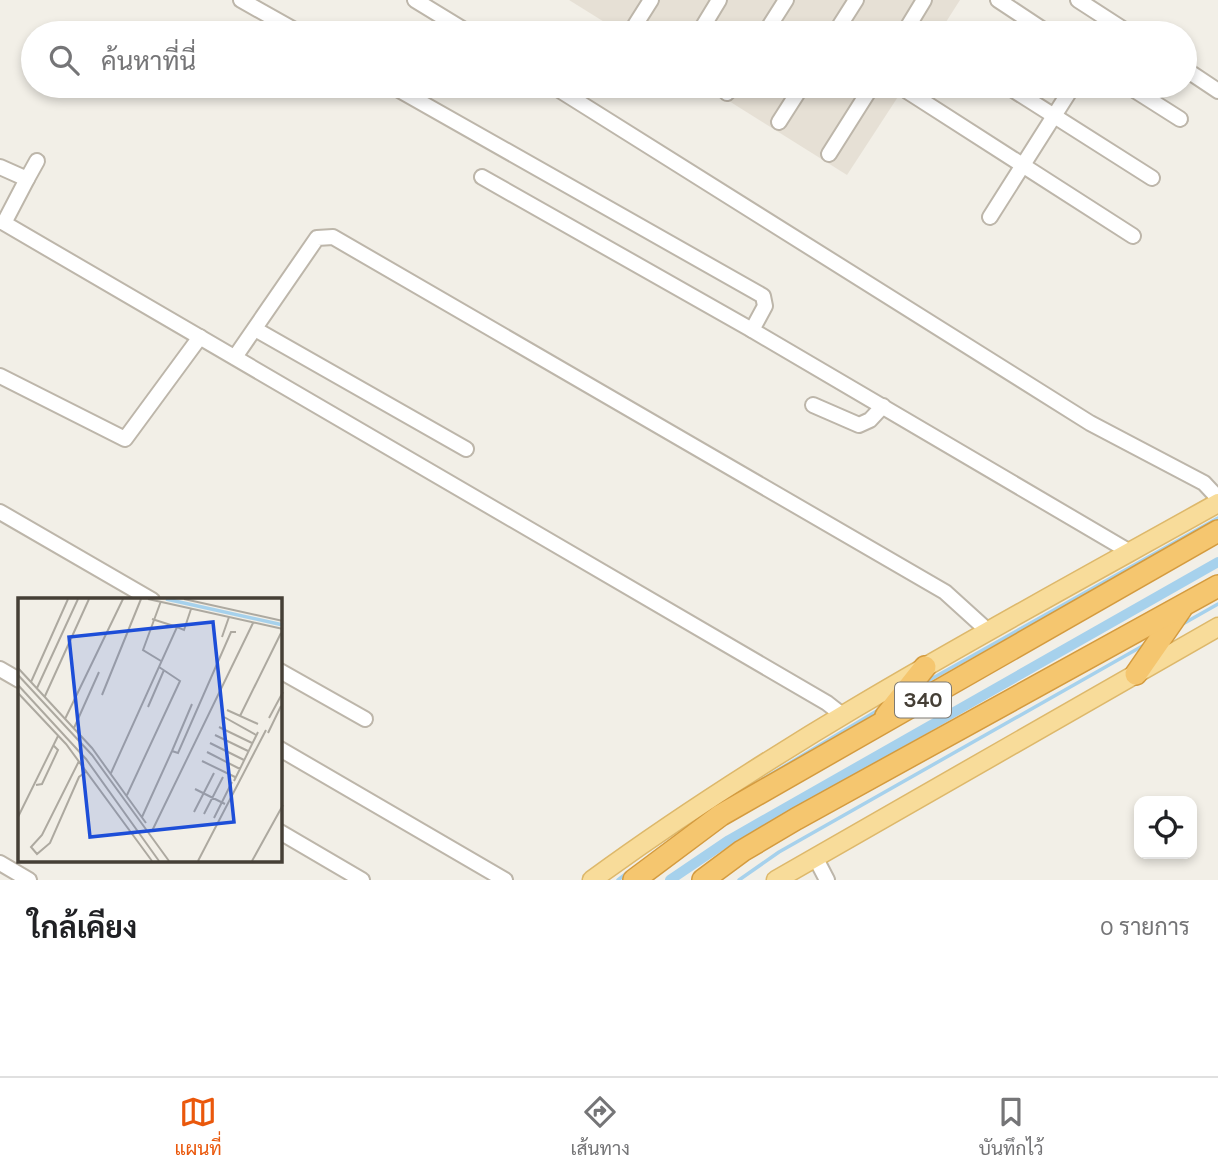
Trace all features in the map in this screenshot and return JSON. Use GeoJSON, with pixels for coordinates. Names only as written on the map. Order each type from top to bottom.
{"type":"FeatureCollection","features":[{"type":"Feature","properties":{"kind":"highway","name":"340"},"geometry":{"type":"LineString","coordinates":[[634,880],[721,815],[1218,531]]}},
{"type":"Feature","properties":{"kind":"highway","name":"340"},"geometry":{"type":"LineString","coordinates":[[703,880],[742,851],[796,819],[1218,586]]}},
{"type":"Feature","properties":{"kind":"highway"},"geometry":{"type":"LineString","coordinates":[[1136,674],[1184,604]]}},
{"type":"Feature","properties":{"kind":"highway"},"geometry":{"type":"LineString","coordinates":[[878,726],[925,667]]}},
{"type":"Feature","properties":{"kind":"main road","name":"340"},"geometry":{"type":"LineString","coordinates":[[592,880],[683,813],[925,667],[1218,503]]}},
{"type":"Feature","properties":{"kind":"main road"},"geometry":{"type":"LineString","coordinates":[[776,880],[1218,626]]}},
{"type":"Feature","properties":{"kind":"street"},"geometry":{"type":"LineString","coordinates":[[241,0],[279,21]]}},
{"type":"Feature","properties":{"kind":"street"},"geometry":{"type":"LineString","coordinates":[[415,0],[449,21]]}},
{"type":"Feature","properties":{"kind":"street"},"geometry":{"type":"LineString","coordinates":[[638,21],[651,0]]}},
{"type":"Feature","properties":{"kind":"street"},"geometry":{"type":"LineString","coordinates":[[706,21],[719,0]]}},
{"type":"Feature","properties":{"kind":"street"},"geometry":{"type":"LineString","coordinates":[[773,21],[786,0]]}},
{"type":"Feature","properties":{"kind":"street"},"geometry":{"type":"LineString","coordinates":[[843,21],[856,0]]}},
{"type":"Feature","properties":{"kind":"street"},"geometry":{"type":"LineString","coordinates":[[911,21],[924,0]]}},
{"type":"Feature","properties":{"kind":"street"},"geometry":{"type":"LineString","coordinates":[[998,0],[1030,21]]}},
{"type":"Feature","properties":{"kind":"street"},"geometry":{"type":"LineString","coordinates":[[1078,0],[1101,21]]}},
{"type":"Feature","properties":{"kind":"street"},"geometry":{"type":"LineString","coordinates":[[1197,77],[1218,91]]}},
{"type":"Feature","properties":{"kind":"street"},"geometry":{"type":"LineString","coordinates":[[413,98],[763,296],[765,306],[752,330]]}},
{"type":"Feature","properties":{"kind":"street"},"geometry":{"type":"LineString","coordinates":[[572,98],[1090,423],[1204,483],[1218,498]]}},
{"type":"Feature","properties":{"kind":"street"},"geometry":{"type":"LineString","coordinates":[[779,122],[794,98]]}},
{"type":"Feature","properties":{"kind":"street"},"geometry":{"type":"LineString","coordinates":[[829,154],[864,98]]}},
{"type":"Feature","properties":{"kind":"street"},"geometry":{"type":"LineString","coordinates":[[916,98],[1133,236]]}},
{"type":"Feature","properties":{"kind":"street"},"geometry":{"type":"LineString","coordinates":[[1025,98],[1152,178]]}},
{"type":"Feature","properties":{"kind":"street"},"geometry":{"type":"LineString","coordinates":[[990,218],[1065,98]]}},
{"type":"Feature","properties":{"kind":"street"},"geometry":{"type":"LineString","coordinates":[[1147,98],[1180,119]]}},
{"type":"Feature","properties":{"kind":"street"},"geometry":{"type":"LineString","coordinates":[[37,162],[2,226],[200,337],[815,695],[841,714]]}},
{"type":"Feature","properties":{"kind":"street"},"geometry":{"type":"LineString","coordinates":[[0,167],[27,179]]}},
{"type":"Feature","properties":{"kind":"street"},"geometry":{"type":"LineString","coordinates":[[482,177],[752,330],[1130,552]]}},
{"type":"Feature","properties":{"kind":"street"},"geometry":{"type":"LineString","coordinates":[[234,357],[317,238],[333,237],[945,592],[988,631]]}},
{"type":"Feature","properties":{"kind":"street"},"geometry":{"type":"LineString","coordinates":[[255,329],[466,449]]}},
{"type":"Feature","properties":{"kind":"street"},"geometry":{"type":"LineString","coordinates":[[0,376],[125,439],[200,337]]}},
{"type":"Feature","properties":{"kind":"street"},"geometry":{"type":"LineString","coordinates":[[813,405],[859,425],[870,421],[883,406]]}},
{"type":"Feature","properties":{"kind":"street"},"geometry":{"type":"LineString","coordinates":[[0,512],[149,598]]}},
{"type":"Feature","properties":{"kind":"street"},"geometry":{"type":"LineString","coordinates":[[0,669],[18,679]]}},
{"type":"Feature","properties":{"kind":"street"},"geometry":{"type":"LineString","coordinates":[[282,672],[365,719]]}},
{"type":"Feature","properties":{"kind":"street"},"geometry":{"type":"LineString","coordinates":[[282,750],[505,880]]}},
{"type":"Feature","properties":{"kind":"street"},"geometry":{"type":"LineString","coordinates":[[282,833],[362,880]]}},
{"type":"Feature","properties":{"kind":"street"},"geometry":{"type":"LineString","coordinates":[[816,857],[827,880]]}},
{"type":"Feature","properties":{"kind":"street"},"geometry":{"type":"LineString","coordinates":[[0,863],[29,880]]}},
{"type":"Feature","properties":{"kind":"shaded area"},"geometry":{"type":"Polygon","coordinates":[[[569,0],[960,0],[947,21],[603,21],[569,0]]]}},
{"type":"Feature","properties":{"kind":"shaded area"},"geometry":{"type":"Polygon","coordinates":[[[724,98],[897,98],[847,175],[724,98]]]}},
{"type":"Feature","properties":{"kind":"waterway"},"geometry":{"type":"LineString","coordinates":[[924,683],[1218,518]]}},
{"type":"Feature","properties":{"kind":"waterway"},"geometry":{"type":"LineString","coordinates":[[670,880],[729,840],[1218,562]]}},
{"type":"Feature","properties":{"kind":"waterway"},"geometry":{"type":"LineString","coordinates":[[1181,625],[1218,604]]}},
{"type":"Feature","properties":{"kind":"waterway"},"geometry":{"type":"LineString","coordinates":[[739,880],[779,852],[1146,644]]}},
{"type":"Feature","properties":{"kind":"waterway"},"geometry":{"type":"LineString","coordinates":[[763,779],[880,709]]}},
{"type":"Feature","properties":{"kind":"waterway"},"geometry":{"type":"LineString","coordinates":[[618,880],[627,873]]}}]}
